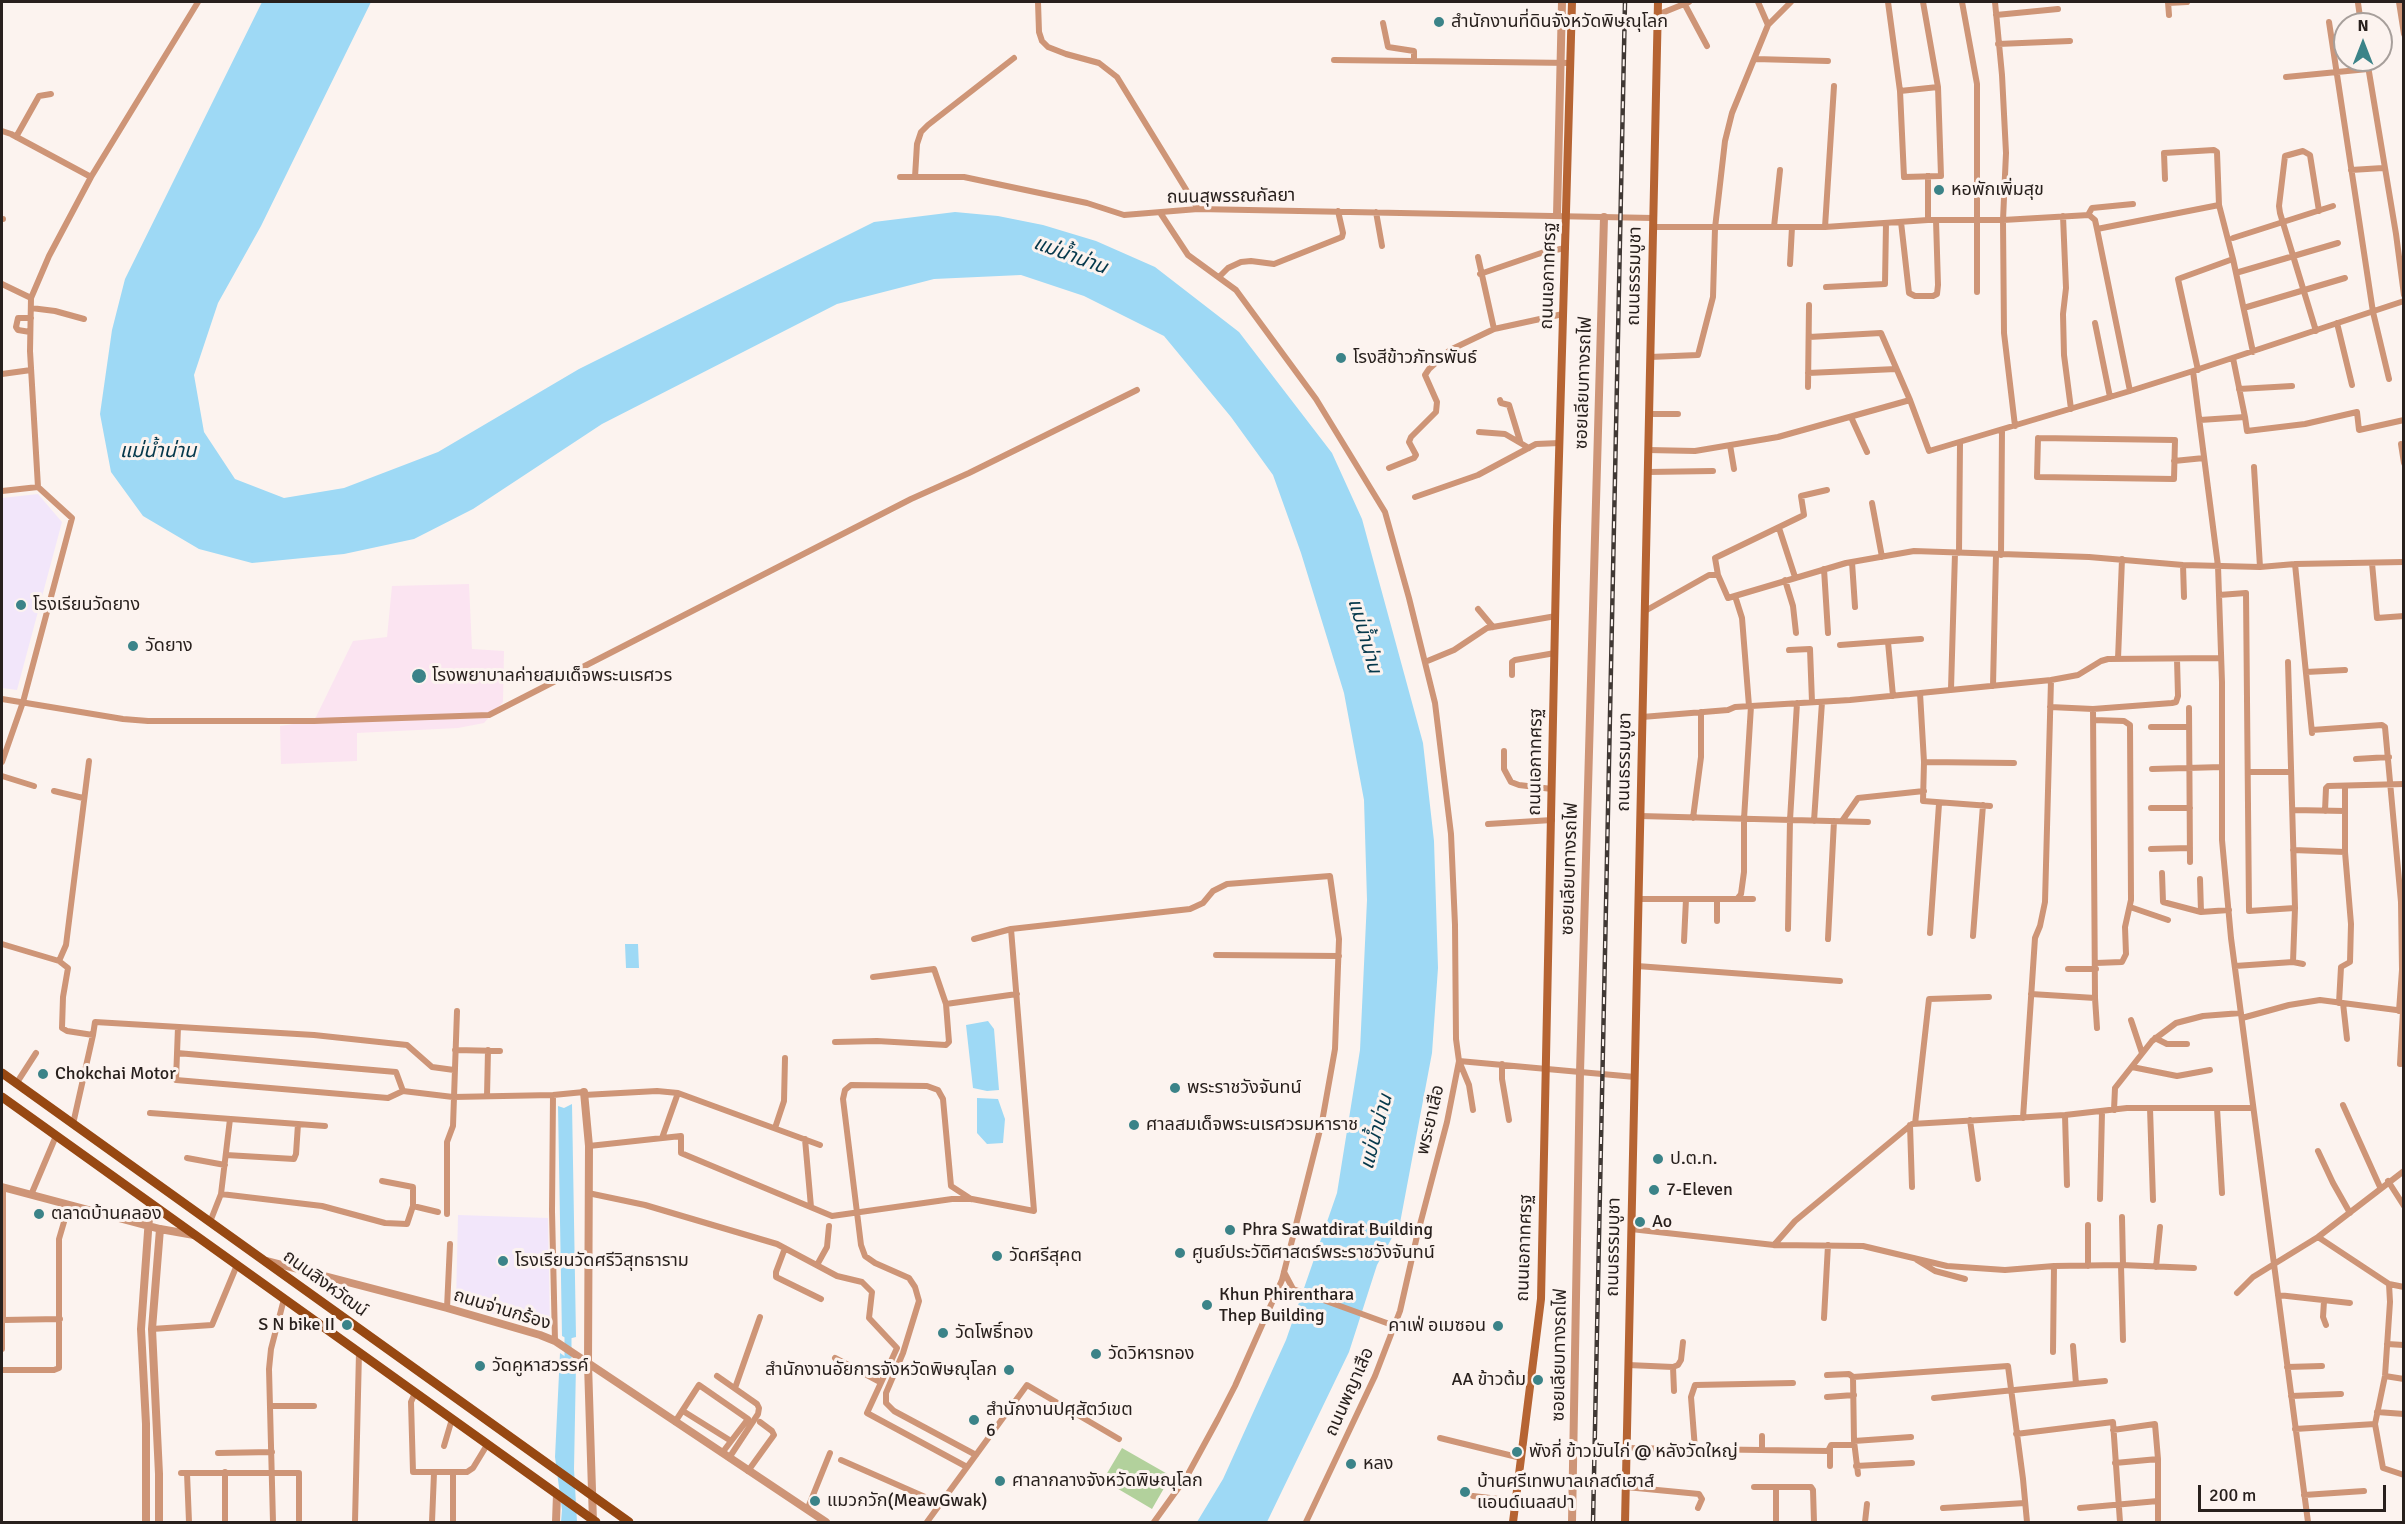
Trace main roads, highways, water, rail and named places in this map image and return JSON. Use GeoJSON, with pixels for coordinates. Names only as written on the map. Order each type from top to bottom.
{"type":"FeatureCollection","features":[{"type":"Feature","properties":{"kind":"main road","name":"ถนนเอกาทศรฐ"},"geometry":{"type":"LineString","coordinates":[[1513,1522],[1541,1299],[1572,2]]}},
{"type":"Feature","properties":{"kind":"main road","name":"ถนนธรรมบูชา"},"geometry":{"type":"LineString","coordinates":[[1625,1522],[1658,2]]}},
{"type":"Feature","properties":{"kind":"main road","name":"ถนนสิงหวัฒน์"},"geometry":{"type":"LineString","coordinates":[[2,1073],[629,1522]]}},
{"type":"Feature","properties":{"kind":"main road","name":"ถนนสิงหวัฒน์"},"geometry":{"type":"LineString","coordinates":[[2,1097],[487,1445],[583,1511],[594,1522]]}},
{"type":"Feature","properties":{"kind":"water","name":"แม่น้ำน่าน"},"geometry":{"type":"Polygon","coordinates":[[[262,2],[371,2],[261,226],[218,303],[194,375],[204,432],[235,479],[284,498],[344,488],[438,452],[579,369],[874,222],[955,212],[998,216],[1043,225],[1096,241],[1155,267],[1239,332],[1332,453],[1362,519],[1423,743],[1434,841],[1438,968],[1432,1053],[1400,1223],[1377,1265],[1349,1352],[1267,1522],[1197,1522],[1223,1479],[1286,1340],[1337,1193],[1360,1050],[1367,900],[1364,800],[1344,693],[1301,553],[1273,475],[1231,417],[1164,336],[1084,296],[1021,275],[934,279],[837,304],[602,424],[473,509],[414,539],[344,554],[252,563],[199,549],[143,516],[111,472],[100,414],[112,330],[125,279],[262,2]]]}},
{"type":"Feature","properties":{"kind":"water"},"geometry":{"type":"Polygon","coordinates":[[[625,944],[638,944],[639,968],[626,968],[625,944]]]}},
{"type":"Feature","properties":{"kind":"water"},"geometry":{"type":"Polygon","coordinates":[[[988,1021],[994,1029],[999,1090],[987,1091],[973,1088],[966,1025],[988,1021]]]}},
{"type":"Feature","properties":{"kind":"water"},"geometry":{"type":"Polygon","coordinates":[[[977,1098],[998,1099],[1005,1119],[1003,1143],[987,1144],[977,1133],[977,1098]]]}},
{"type":"Feature","properties":{"kind":"water"},"geometry":{"type":"Polygon","coordinates":[[[572,1104],[576,1337],[568,1339],[562,1336],[558,1106],[564,1108],[572,1104]]]}},
{"type":"Feature","properties":{"kind":"water"},"geometry":{"type":"Polygon","coordinates":[[[560,1353],[576,1364],[574,1469],[577,1522],[561,1522],[562,1510],[555,1457],[560,1353]]]}},
{"type":"Feature","properties":{"kind":"waterway"},"geometry":{"type":"LineString","coordinates":[[568,1330],[568,1364]]}},
{"type":"Feature","properties":{"kind":"railway"},"geometry":{"type":"LineString","coordinates":[[1593,1522],[1625,2]]}},
{"type":"Feature","properties":{"kind":"place","name":"สำนักงานที่ดินจังหวัดพิษณุโลก"},"geometry":{"type":"Point","coordinates":[1439,22]}},
{"type":"Feature","properties":{"kind":"place","name":"หอพักเพิ่มสุข"},"geometry":{"type":"Point","coordinates":[1939,190]}},
{"type":"Feature","properties":{"kind":"place","name":"โรงสีข้าวภัทรพันธ์"},"geometry":{"type":"Point","coordinates":[1341,358]}},
{"type":"Feature","properties":{"kind":"place","name":"โรงเรียนวัดยาง"},"geometry":{"type":"Point","coordinates":[21,605]}},
{"type":"Feature","properties":{"kind":"place","name":"วัดยาง"},"geometry":{"type":"Point","coordinates":[133,646]}},
{"type":"Feature","properties":{"kind":"place","name":"โรงพยาบาลค่ายสมเด็จพระนเรศวร"},"geometry":{"type":"Point","coordinates":[419,676]}},
{"type":"Feature","properties":{"kind":"place","name":"Chokchai Motor"},"geometry":{"type":"Point","coordinates":[43,1074]}},
{"type":"Feature","properties":{"kind":"place","name":"พระราชวังจันทน์"},"geometry":{"type":"Point","coordinates":[1175,1088]}},
{"type":"Feature","properties":{"kind":"place","name":"ศาลสมเด็จพระนเรศวรมหาราช"},"geometry":{"type":"Point","coordinates":[1134,1125]}},
{"type":"Feature","properties":{"kind":"place","name":"ป.ต.ท."},"geometry":{"type":"Point","coordinates":[1658,1159]}},
{"type":"Feature","properties":{"kind":"place","name":"7-Eleven"},"geometry":{"type":"Point","coordinates":[1654,1190]}},
{"type":"Feature","properties":{"kind":"place","name":"ตลาดบ้านคลอง"},"geometry":{"type":"Point","coordinates":[39,1214]}},
{"type":"Feature","properties":{"kind":"place","name":"Ao"},"geometry":{"type":"Point","coordinates":[1640,1222]}},
{"type":"Feature","properties":{"kind":"place","name":"Phra Sawatdirat Building"},"geometry":{"type":"Point","coordinates":[1230,1230]}},
{"type":"Feature","properties":{"kind":"place","name":"ศูนย์ประวัติศาสตร์พระราชวังจันทน์"},"geometry":{"type":"Point","coordinates":[1180,1253]}},
{"type":"Feature","properties":{"kind":"place","name":"วัดศรีสุคต"},"geometry":{"type":"Point","coordinates":[997,1256]}},
{"type":"Feature","properties":{"kind":"place","name":"โรงเรียนวัดศรีวิสุทธาราม"},"geometry":{"type":"Point","coordinates":[503,1261]}},
{"type":"Feature","properties":{"kind":"place","name":"Khun Phirenthara Thep Building"},"geometry":{"type":"Point","coordinates":[1207,1305]}},
{"type":"Feature","properties":{"kind":"place","name":"S N bike II"},"geometry":{"type":"Point","coordinates":[347,1325]}},
{"type":"Feature","properties":{"kind":"place","name":"คาเฟ่ อเมซอน"},"geometry":{"type":"Point","coordinates":[1498,1326]}},
{"type":"Feature","properties":{"kind":"place","name":"วัดโพธิ์ทอง"},"geometry":{"type":"Point","coordinates":[943,1333]}},
{"type":"Feature","properties":{"kind":"place","name":"วัดวิหารทอง"},"geometry":{"type":"Point","coordinates":[1096,1354]}},
{"type":"Feature","properties":{"kind":"place","name":"วัดคูหาสวรรค์"},"geometry":{"type":"Point","coordinates":[480,1366]}},
{"type":"Feature","properties":{"kind":"place","name":"สำนักงานอัยการจังหวัดพิษณุโลก"},"geometry":{"type":"Point","coordinates":[1009,1370]}},
{"type":"Feature","properties":{"kind":"place","name":"AA ข้าวต้ม"},"geometry":{"type":"Point","coordinates":[1538,1380]}},
{"type":"Feature","properties":{"kind":"place","name":"สำนักงานปศุสัตว์เขต 6"},"geometry":{"type":"Point","coordinates":[974,1420]}},
{"type":"Feature","properties":{"kind":"place","name":"พังกี่ ข้าวมันไก่ @ หลังวัดใหญ่"},"geometry":{"type":"Point","coordinates":[1517,1452]}},
{"type":"Feature","properties":{"kind":"place","name":"หลง"},"geometry":{"type":"Point","coordinates":[1351,1464]}},
{"type":"Feature","properties":{"kind":"place","name":"ศาลากลางจังหวัดพิษณุโลก"},"geometry":{"type":"Point","coordinates":[1000,1481]}},
{"type":"Feature","properties":{"kind":"place","name":"บ้านศรีเทพบาลเกสต์เฮาส์ แอนด์เนลสปา"},"geometry":{"type":"Point","coordinates":[1465,1492]}},
{"type":"Feature","properties":{"kind":"place","name":"แมวกวัก(MeawGwak)"},"geometry":{"type":"Point","coordinates":[815,1501]}}]}
